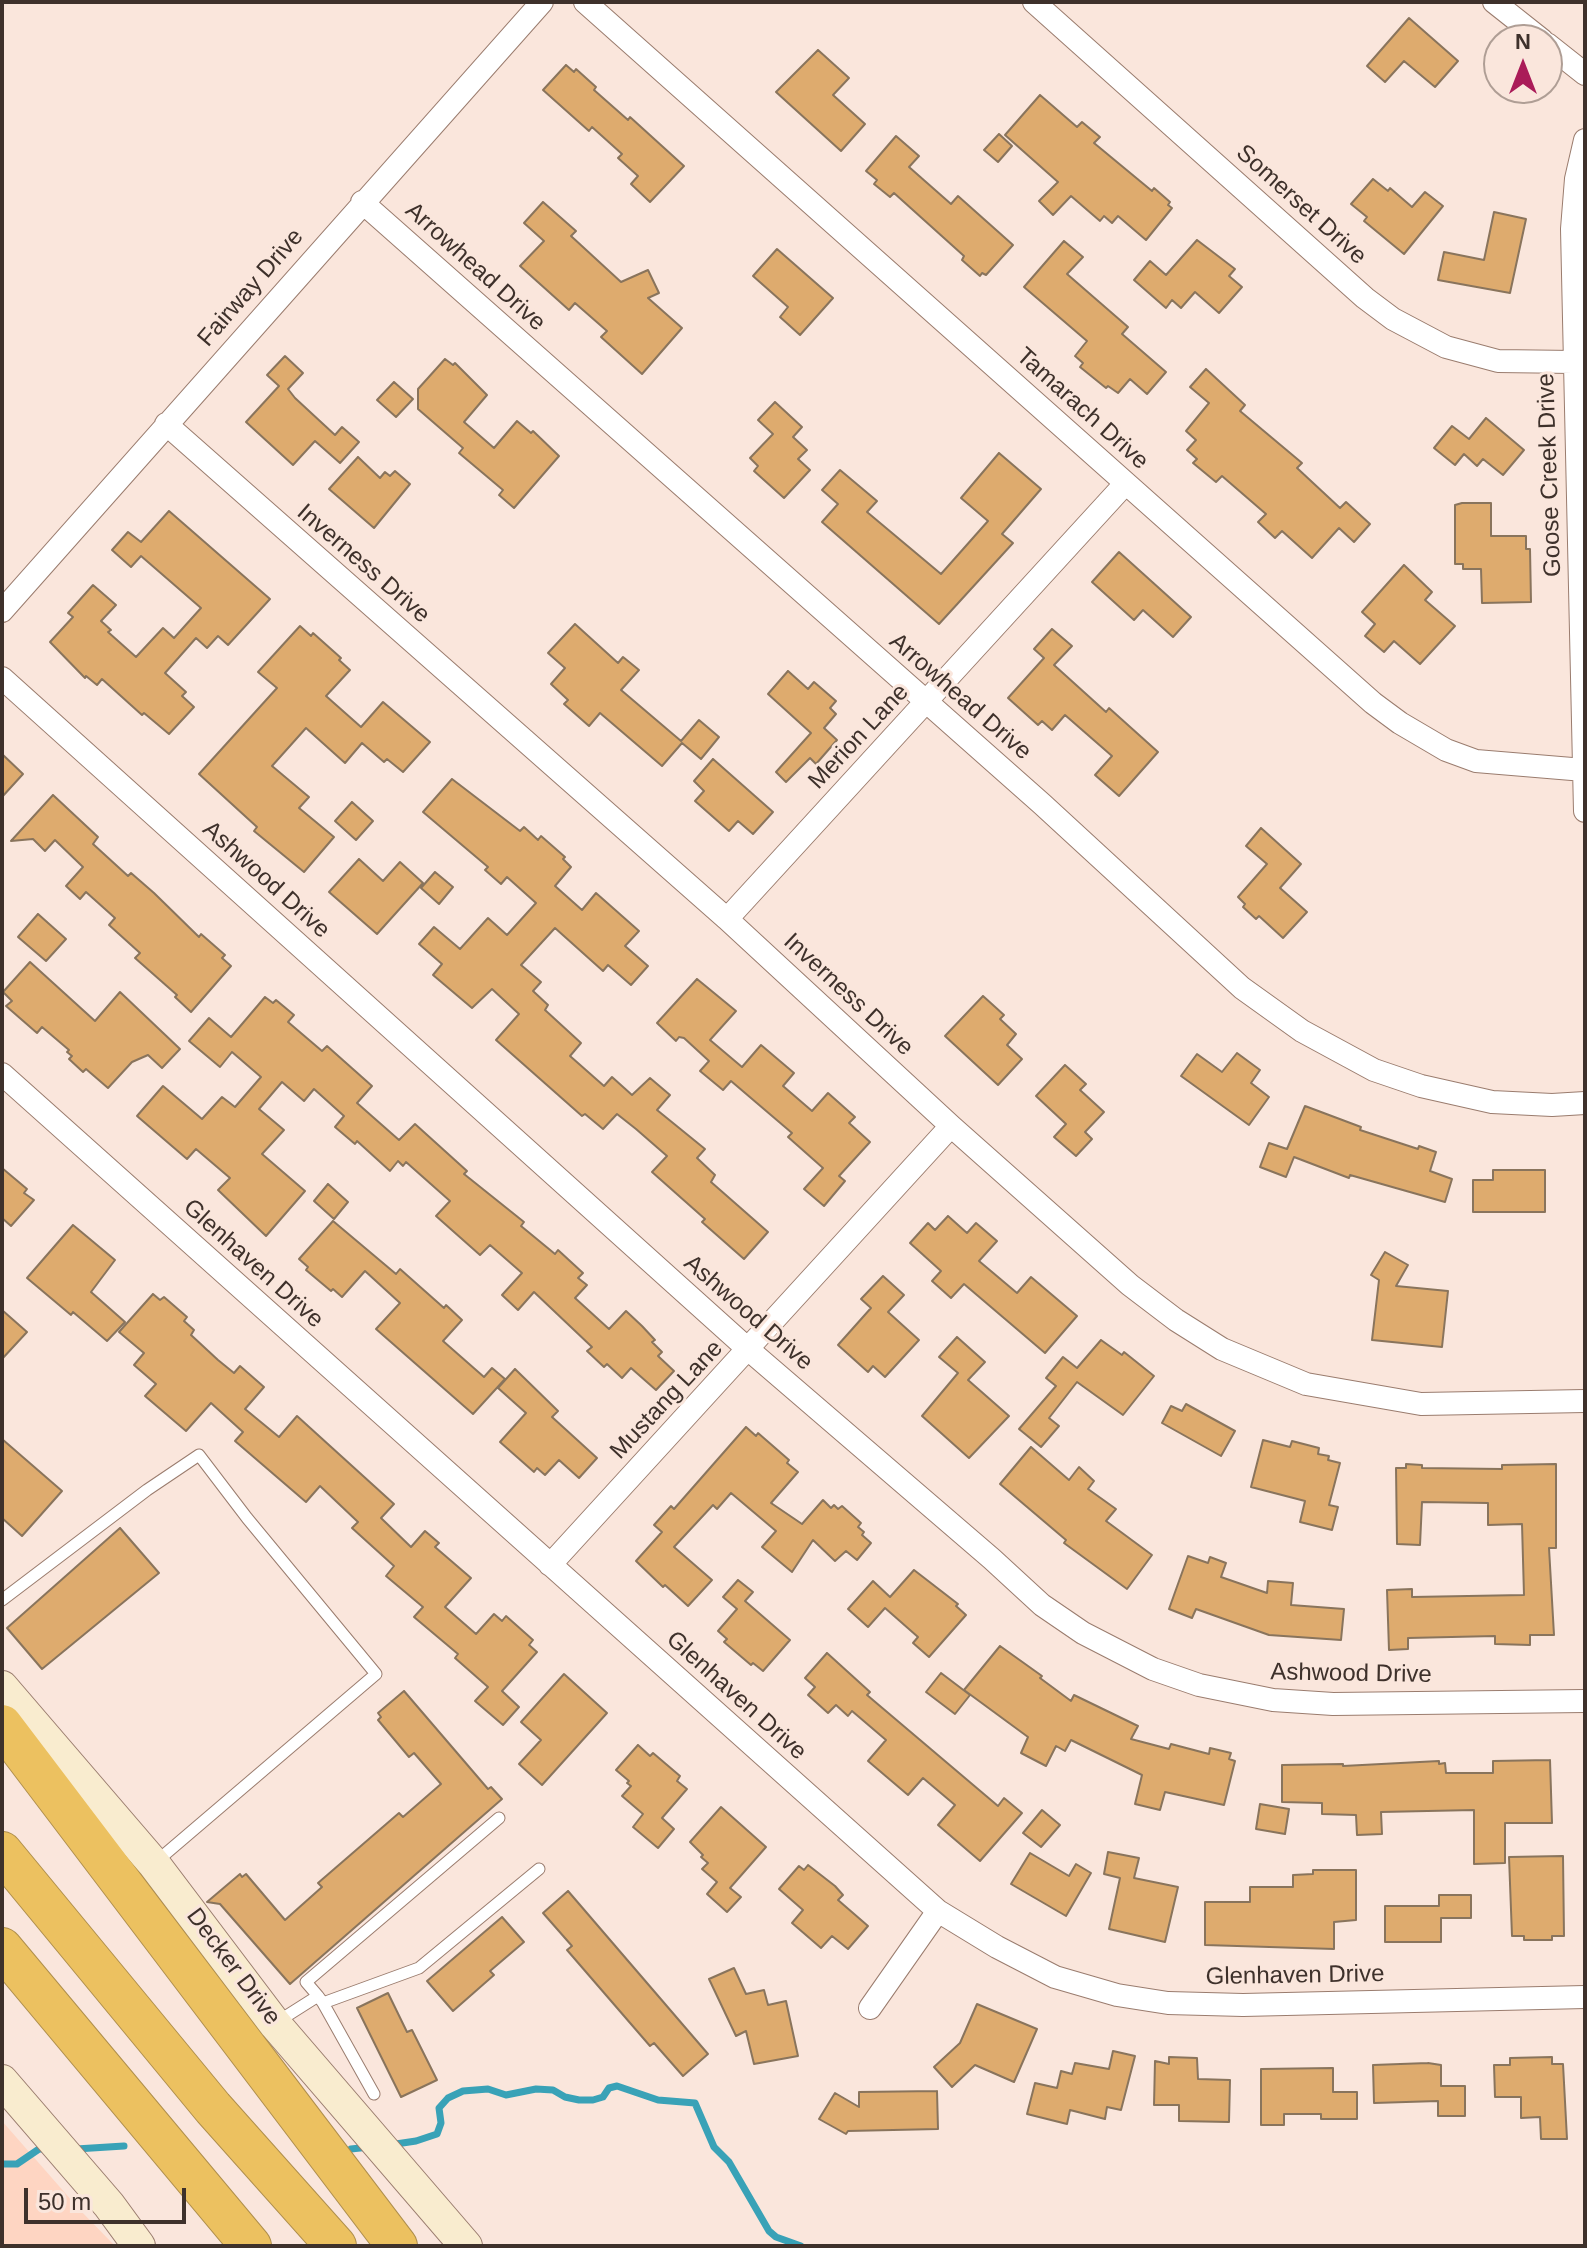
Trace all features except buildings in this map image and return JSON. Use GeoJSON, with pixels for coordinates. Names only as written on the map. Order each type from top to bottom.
{"type":"FeatureCollection","features":[{"type":"Feature","properties":{"kind":"highway"},"geometry":{"type":"LineString","coordinates":[[2,1725],[397,2246]]}},
{"type":"Feature","properties":{"kind":"highway"},"geometry":{"type":"LineString","coordinates":[[2,1852],[213,2108],[336,2246]]}},
{"type":"Feature","properties":{"kind":"highway"},"geometry":{"type":"LineString","coordinates":[[2,1948],[251,2246]]}},
{"type":"Feature","properties":{"kind":"main road","name":"Decker Drive"},"geometry":{"type":"LineString","coordinates":[[2,1687],[154,1864],[275,2024],[466,2246]]}},
{"type":"Feature","properties":{"kind":"main road"},"geometry":{"type":"LineString","coordinates":[[8,2088],[109,2205],[139,2246]]}},
{"type":"Feature","properties":{"kind":"street","name":"Fairway Drive"},"geometry":{"type":"LineString","coordinates":[[2,611],[542,2]]}},
{"type":"Feature","properties":{"kind":"street","name":"Tamarach Drive"},"geometry":{"type":"LineString","coordinates":[[585,2],[1373,703],[1446,750],[1476,761],[1584,770]]}},
{"type":"Feature","properties":{"kind":"street","name":"Somerset Drive"},"geometry":{"type":"LineString","coordinates":[[1034,2],[1365,298],[1393,319],[1446,347],[1498,361],[1573,362]]}},
{"type":"Feature","properties":{"kind":"street"},"geometry":{"type":"LineString","coordinates":[[1494,2],[1522,24]]}},
{"type":"Feature","properties":{"kind":"street"},"geometry":{"type":"LineString","coordinates":[[1563,57],[1585,74]]}},
{"type":"Feature","properties":{"kind":"street","name":"Goose Creek Drive"},"geometry":{"type":"LineString","coordinates":[[1585,140],[1576,179],[1572,229],[1585,811]]}},
{"type":"Feature","properties":{"kind":"street","name":"Arrowhead Drive"},"geometry":{"type":"LineString","coordinates":[[362,202],[1042,804],[1242,988],[1302,1031],[1374,1070],[1421,1086],[1492,1102],[1585,1103]]}},
{"type":"Feature","properties":{"kind":"street","name":"Inverness Drive"},"geometry":{"type":"LineString","coordinates":[[166,424],[727,919],[951,1126],[1130,1285],[1176,1320],[1222,1349],[1306,1384],[1421,1404],[1585,1401]]}},
{"type":"Feature","properties":{"kind":"street","name":"Merion Lane"},"geometry":{"type":"LineString","coordinates":[[727,919],[1125,484]]}},
{"type":"Feature","properties":{"kind":"street","name":"Ashwood Drive"},"geometry":{"type":"LineString","coordinates":[[2,678],[749,1350],[1042,1605],[1083,1633],[1153,1669],[1199,1685],[1273,1700],[1333,1704],[1585,1701]]}},
{"type":"Feature","properties":{"kind":"street","name":"Glenhaven Drive"},"geometry":{"type":"LineString","coordinates":[[2,1074],[938,1911],[997,1947],[1055,1977],[1117,1995],[1168,2003],[1271,2004],[1585,1997]]}},
{"type":"Feature","properties":{"kind":"street","name":"Mustang Lane"},"geometry":{"type":"LineString","coordinates":[[550,1565],[951,1126]]}},
{"type":"Feature","properties":{"kind":"street"},"geometry":{"type":"LineString","coordinates":[[870,2008],[938,1911]]}},
{"type":"Feature","properties":{"kind":"lane"},"geometry":{"type":"LineString","coordinates":[[2,1600],[147,1490],[199,1455],[376,1674],[154,1864]]}},
{"type":"Feature","properties":{"kind":"lane"},"geometry":{"type":"LineString","coordinates":[[374,2094],[321,1999],[306,1982],[499,1818]]}},
{"type":"Feature","properties":{"kind":"lane"},"geometry":{"type":"LineString","coordinates":[[275,2024],[321,1999],[395,1979],[419,1968],[539,1869]]}},
{"type":"Feature","properties":{"kind":"shaded area"},"geometry":{"type":"Polygon","coordinates":[[[2,2121],[80,2210],[115,2246],[2,2246],[2,2121]]]}},
{"type":"Feature","properties":{"kind":"waterway"},"geometry":{"type":"LineString","coordinates":[[389,2145],[437,2134],[441,2123],[439,2108],[448,2098],[463,2091],[488,2089],[506,2095],[536,2089],[553,2090],[565,2097],[593,2100],[603,2097],[609,2088],[617,2086],[658,2100],[695,2103],[714,2147],[729,2162],[769,2231],[776,2237],[801,2246]]}},
{"type":"Feature","properties":{"kind":"waterway"},"geometry":{"type":"LineString","coordinates":[[76,2149],[124,2146]]}},
{"type":"Feature","properties":{"kind":"waterway"},"geometry":{"type":"LineString","coordinates":[[351,2149],[369,2147]]}},
{"type":"Feature","properties":{"kind":"waterway"},"geometry":{"type":"LineString","coordinates":[[2,2164],[17,2164],[39,2149],[48,2149]]}}]}
